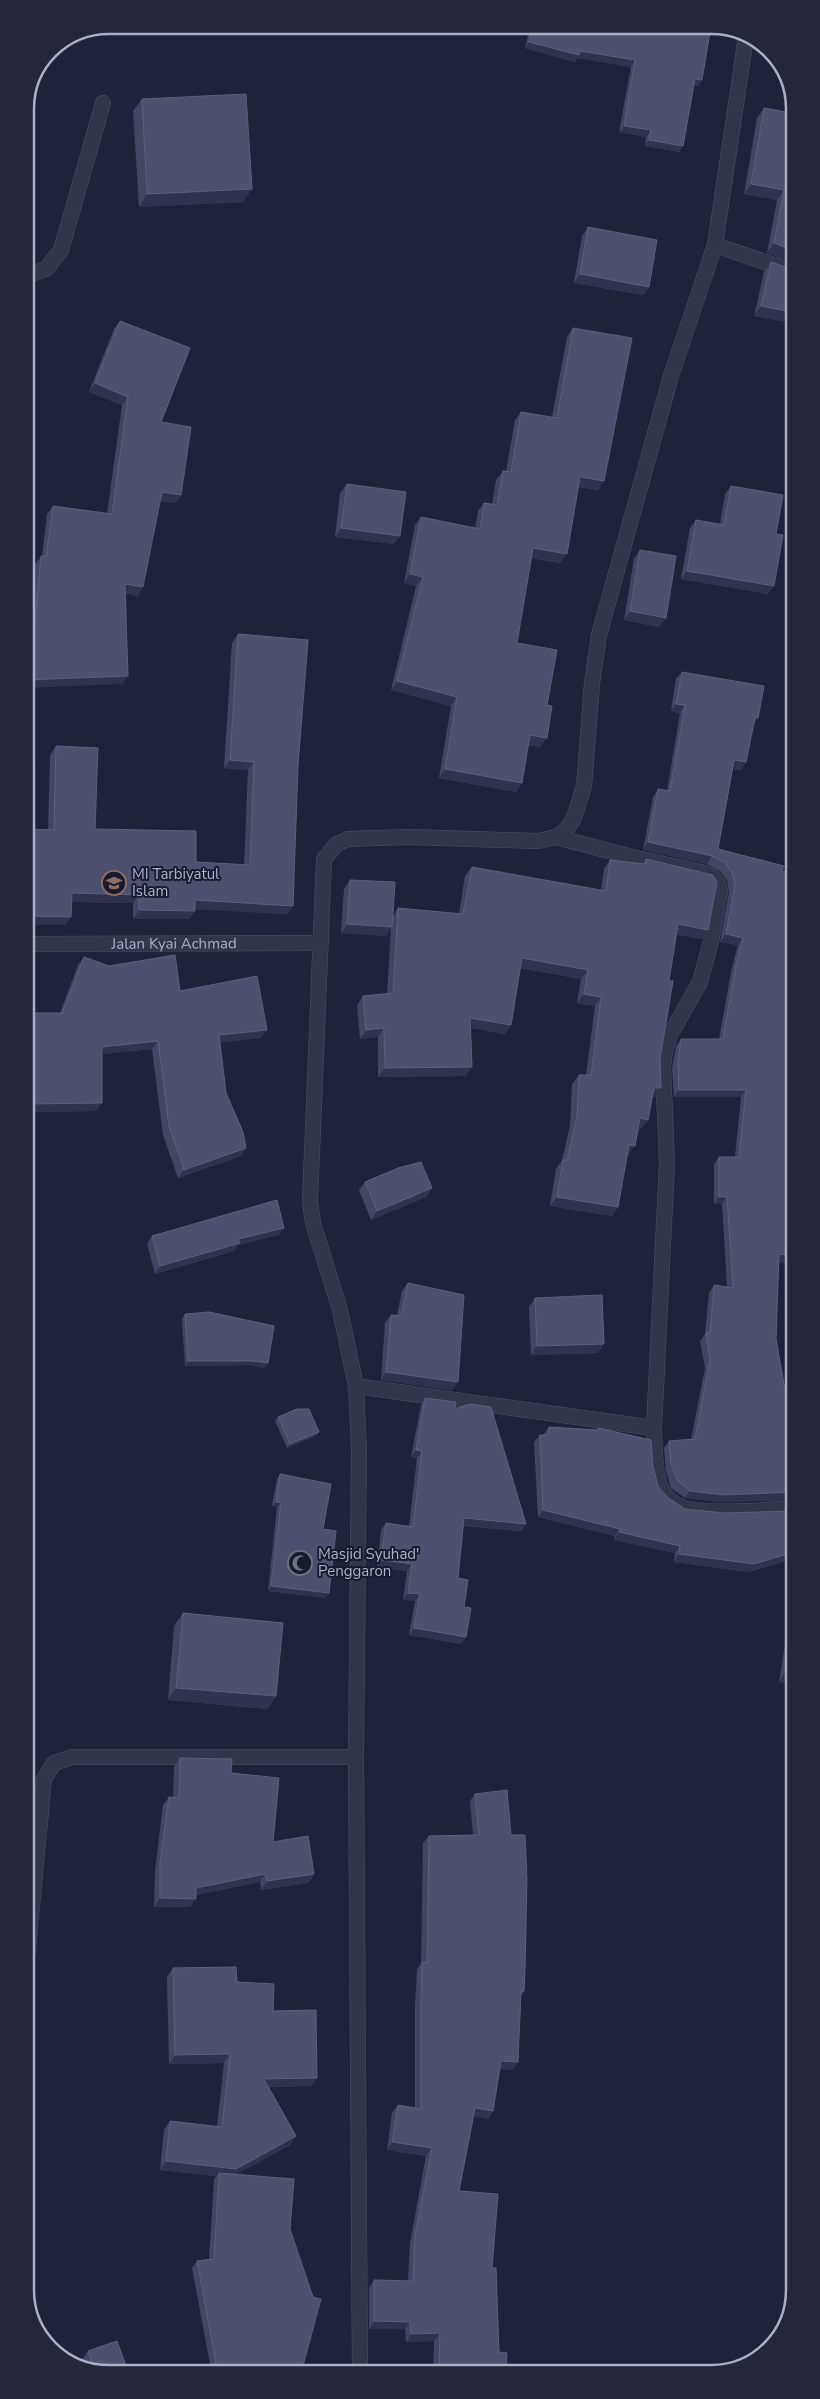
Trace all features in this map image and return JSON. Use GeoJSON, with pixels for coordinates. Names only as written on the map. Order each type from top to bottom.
{"type":"FeatureCollection","features":[{"type":"Feature","properties":{"kind":"street"},"geometry":{"type":"LineString","coordinates":[[360,2365],[356,1757],[359,1450],[356,1386],[340,1310],[313,1223],[310,1201],[324,859],[330,850],[348,839],[409,837],[538,841],[556,837],[566,830],[574,818],[584,786],[592,683],[599,635],[671,376],[715,245],[745,42]]}},
{"type":"Feature","properties":{"kind":"street"},"geometry":{"type":"LineString","coordinates":[[34,273],[46,269],[61,250],[103,103]]}},
{"type":"Feature","properties":{"kind":"street"},"geometry":{"type":"LineString","coordinates":[[715,245],[786,270]]}},
{"type":"Feature","properties":{"kind":"street"},"geometry":{"type":"LineString","coordinates":[[556,837],[632,858],[705,873],[713,877],[718,883],[720,891],[711,941],[700,982],[670,1035],[665,1050],[667,1162],[654,1428],[657,1471],[661,1487],[668,1499],[683,1508],[713,1511],[786,1509]]}},
{"type":"Feature","properties":{"kind":"street","name":"Jalan Kyai Achmad"},"geometry":{"type":"LineString","coordinates":[[34,944],[320,943]]}},
{"type":"Feature","properties":{"kind":"street"},"geometry":{"type":"LineString","coordinates":[[356,1386],[654,1428]]}},
{"type":"Feature","properties":{"kind":"street"},"geometry":{"type":"LineString","coordinates":[[34,1884],[44,1779],[54,1763],[72,1756],[356,1757]]}},
{"type":"Feature","properties":{"kind":"building"},"geometry":{"type":"Polygon","coordinates":[[[531,34],[710,34],[702,80],[695,79],[683,146],[649,140],[651,130],[624,126],[635,60],[580,51],[579,55],[529,42],[531,34]]]}},
{"type":"Feature","properties":{"kind":"building"},"geometry":{"type":"Polygon","coordinates":[[[246,94],[252,189],[147,194],[142,99],[246,94]]]}},
{"type":"Feature","properties":{"kind":"building"},"geometry":{"type":"Polygon","coordinates":[[[764,108],[786,112],[786,248],[774,243],[784,190],[751,184],[764,108]]]}},
{"type":"Feature","properties":{"kind":"building"},"geometry":{"type":"Polygon","coordinates":[[[588,227],[657,240],[649,287],[580,274],[588,227]]]}},
{"type":"Feature","properties":{"kind":"building"},"geometry":{"type":"Polygon","coordinates":[[[771,262],[786,267],[786,311],[761,306],[771,262]]]}},
{"type":"Feature","properties":{"kind":"building"},"geometry":{"type":"Polygon","coordinates":[[[120,321],[190,348],[161,422],[191,427],[181,495],[162,492],[143,587],[125,584],[128,676],[34,680],[34,632],[41,556],[46,556],[53,506],[112,514],[128,397],[95,383],[120,321]]]}},
{"type":"Feature","properties":{"kind":"building"},"geometry":{"type":"Polygon","coordinates":[[[573,328],[632,338],[604,481],[580,477],[567,554],[533,548],[517,643],[557,650],[547,705],[552,706],[547,738],[530,735],[522,783],[445,769],[457,697],[397,681],[423,577],[410,574],[421,517],[480,529],[484,503],[497,505],[503,471],[511,472],[521,412],[557,418],[573,328]]]}},
{"type":"Feature","properties":{"kind":"building"},"geometry":{"type":"Polygon","coordinates":[[[347,484],[406,492],[400,536],[341,528],[347,484]]]}},
{"type":"Feature","properties":{"kind":"building"},"geometry":{"type":"Polygon","coordinates":[[[731,486],[783,495],[776,534],[783,535],[774,586],[687,571],[696,520],[724,525],[731,486]]]}},
{"type":"Feature","properties":{"kind":"building"},"geometry":{"type":"Polygon","coordinates":[[[640,550],[676,556],[666,618],[630,611],[640,550]]]}},
{"type":"Feature","properties":{"kind":"building"},"geometry":{"type":"Polygon","coordinates":[[[238,634],[308,640],[298,765],[293,906],[195,900],[195,911],[139,910],[139,895],[72,893],[71,917],[34,916],[34,829],[54,830],[56,746],[98,748],[95,829],[196,831],[196,862],[250,865],[254,762],[230,760],[238,634]]]}},
{"type":"Feature","properties":{"kind":"building"},"geometry":{"type":"Polygon","coordinates":[[[682,672],[764,686],[758,718],[755,718],[746,762],[734,760],[718,849],[784,866],[782,871],[786,872],[786,1255],[779,1254],[776,1339],[786,1390],[786,1492],[725,1495],[690,1491],[677,1480],[671,1463],[669,1441],[695,1439],[710,1360],[706,1333],[710,1333],[714,1285],[733,1288],[727,1197],[719,1197],[719,1157],[739,1157],[746,1090],[679,1090],[678,1062],[681,1039],[723,1039],[736,964],[743,938],[726,934],[735,885],[732,873],[725,863],[712,856],[648,842],[658,789],[670,791],[685,705],[676,704],[682,672]]]}},
{"type":"Feature","properties":{"kind":"building"},"geometry":{"type":"Polygon","coordinates":[[[646,859],[713,875],[717,882],[708,930],[678,924],[669,981],[673,981],[660,1059],[661,1088],[654,1088],[648,1120],[640,1118],[635,1146],[629,1145],[618,1207],[557,1197],[563,1160],[567,1160],[577,1117],[579,1075],[591,1075],[601,997],[584,994],[588,970],[522,958],[511,1025],[470,1018],[472,1067],[385,1068],[384,1028],[366,1030],[363,996],[393,993],[398,908],[463,914],[472,867],[606,891],[610,860],[645,864],[646,859]]]}},
{"type":"Feature","properties":{"kind":"building"},"geometry":{"type":"Polygon","coordinates":[[[350,880],[395,882],[392,927],[347,924],[350,880]]]}},
{"type":"Feature","properties":{"kind":"building"},"geometry":{"type":"Polygon","coordinates":[[[175,955],[180,991],[257,976],[267,1030],[219,1035],[226,1093],[243,1132],[246,1148],[184,1170],[169,1126],[158,1041],[102,1047],[102,1103],[34,1104],[34,1013],[62,1013],[84,957],[109,966],[175,955]]]}},
{"type":"Feature","properties":{"kind":"building"},"geometry":{"type":"Polygon","coordinates":[[[421,1162],[432,1188],[377,1211],[365,1182],[398,1168],[421,1162]]]}},
{"type":"Feature","properties":{"kind":"building"},"geometry":{"type":"Polygon","coordinates":[[[277,1200],[284,1228],[238,1239],[240,1243],[160,1266],[152,1236],[277,1200]]]}},
{"type":"Feature","properties":{"kind":"building"},"geometry":{"type":"Polygon","coordinates":[[[408,1283],[464,1295],[458,1382],[386,1372],[391,1315],[401,1316],[408,1283]]]}},
{"type":"Feature","properties":{"kind":"building"},"geometry":{"type":"Polygon","coordinates":[[[602,1295],[604,1344],[537,1346],[535,1298],[602,1295]]]}},
{"type":"Feature","properties":{"kind":"building"},"geometry":{"type":"Polygon","coordinates":[[[209,1312],[274,1326],[268,1363],[253,1361],[188,1361],[185,1314],[209,1312]]]}},
{"type":"Feature","properties":{"kind":"building"},"geometry":{"type":"Polygon","coordinates":[[[425,1398],[456,1402],[455,1409],[470,1404],[491,1407],[526,1524],[464,1518],[458,1578],[468,1580],[464,1607],[471,1608],[466,1637],[414,1628],[420,1594],[408,1593],[412,1564],[381,1560],[386,1523],[413,1527],[422,1451],[416,1450],[425,1398]]]}},
{"type":"Feature","properties":{"kind":"building"},"geometry":{"type":"Polygon","coordinates":[[[297,1409],[309,1409],[319,1432],[290,1444],[278,1417],[297,1409]]]}},
{"type":"Feature","properties":{"kind":"building"},"geometry":{"type":"Polygon","coordinates":[[[549,1427],[598,1430],[598,1428],[651,1440],[653,1466],[658,1486],[668,1498],[685,1509],[725,1513],[786,1511],[786,1554],[754,1564],[679,1554],[680,1546],[619,1532],[620,1529],[543,1510],[540,1435],[548,1435],[549,1427]]]}},
{"type":"Feature","properties":{"kind":"building"},"geometry":{"type":"Polygon","coordinates":[[[280,1474],[331,1484],[323,1529],[336,1531],[329,1593],[271,1586],[281,1503],[276,1502],[280,1474]]]}},
{"type":"Feature","properties":{"kind":"building"},"geometry":{"type":"Polygon","coordinates":[[[183,1613],[283,1623],[276,1696],[176,1688],[183,1613]]]}},
{"type":"Feature","properties":{"kind":"building"},"geometry":{"type":"Polygon","coordinates":[[[180,1758],[232,1759],[231,1773],[279,1778],[273,1842],[308,1836],[314,1874],[267,1881],[265,1874],[196,1888],[196,1899],[160,1898],[160,1862],[169,1797],[179,1798],[180,1758]]]}},
{"type":"Feature","properties":{"kind":"building"},"geometry":{"type":"Polygon","coordinates":[[[507,1790],[511,1835],[525,1835],[527,1879],[525,1969],[524,1991],[521,1991],[518,2062],[501,2061],[493,2111],[475,2108],[459,2191],[498,2194],[492,2268],[496,2268],[499,2352],[507,2353],[506,2365],[439,2365],[440,2333],[411,2334],[410,2322],[374,2321],[374,2280],[413,2281],[415,2235],[432,2148],[392,2142],[398,2105],[421,2109],[422,1962],[427,1963],[429,1836],[479,1835],[475,1794],[507,1790]]]}},
{"type":"Feature","properties":{"kind":"building"},"geometry":{"type":"Polygon","coordinates":[[[236,1967],[237,1982],[274,1984],[273,2011],[316,2010],[317,2078],[264,2079],[296,2136],[236,2169],[166,2161],[170,2121],[222,2127],[230,2054],[175,2055],[173,1968],[236,1967]]]}},
{"type":"Feature","properties":{"kind":"building"},"geometry":{"type":"Polygon","coordinates":[[[219,2173],[294,2179],[290,2229],[313,2297],[321,2299],[303,2365],[208,2365],[216,2363],[197,2261],[214,2259],[219,2173]]]}},
{"type":"Feature","properties":{"kind":"building"},"geometry":{"type":"Polygon","coordinates":[[[117,2341],[126,2365],[93,2364],[88,2351],[117,2341]]]}},
{"type":"Feature","properties":{"kind":"place","name":"MI Tarbiyatul Islam"},"geometry":{"type":"Point","coordinates":[114,883]}},
{"type":"Feature","properties":{"kind":"place","name":"Masjid Syuhad' Penggaron"},"geometry":{"type":"Point","coordinates":[300,1563]}}]}
